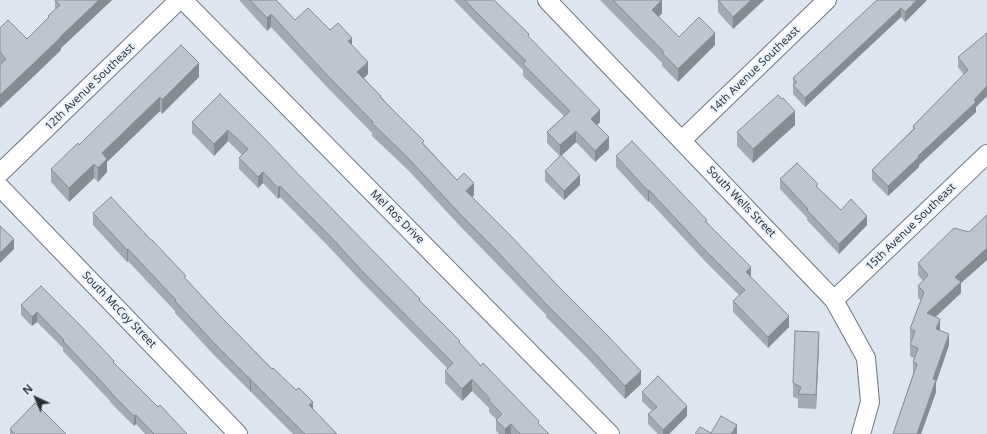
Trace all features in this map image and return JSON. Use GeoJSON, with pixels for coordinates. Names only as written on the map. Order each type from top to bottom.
{"type":"FeatureCollection","features":[{"type":"Feature","properties":{"kind":"street","name":"12th Avenue Southeast"},"geometry":{"type":"LineString","coordinates":[[0,173],[179,0]]}},
{"type":"Feature","properties":{"kind":"street","name":"Mel Ros Drive"},"geometry":{"type":"LineString","coordinates":[[183,0],[610,434]]}},
{"type":"Feature","properties":{"kind":"street","name":"South Wells Street"},"geometry":{"type":"LineString","coordinates":[[547,0],[834,300],[866,358],[870,402],[861,434]]}},
{"type":"Feature","properties":{"kind":"street","name":"14th Avenue Southeast"},"geometry":{"type":"LineString","coordinates":[[682,140],[827,0]]}},
{"type":"Feature","properties":{"kind":"street","name":"15th Avenue Southeast"},"geometry":{"type":"LineString","coordinates":[[834,300],[987,154]]}},
{"type":"Feature","properties":{"kind":"street","name":"South McCoy Street"},"geometry":{"type":"LineString","coordinates":[[0,187],[238,434]]}},
{"type":"Feature","properties":{"kind":"building"},"geometry":{"type":"Polygon","coordinates":[[[55,0],[99,0],[0,95],[0,65],[6,59],[0,52],[0,28],[8,20],[27,39],[60,5],[55,0]]]}},
{"type":"Feature","properties":{"kind":"building"},"geometry":{"type":"Polygon","coordinates":[[[250,0],[276,0],[295,20],[308,8],[330,30],[338,23],[352,38],[348,41],[368,62],[357,72],[424,141],[422,143],[457,180],[464,173],[474,183],[466,191],[641,371],[625,386],[408,158],[372,123],[373,122],[271,14],[267,18],[250,0]]]}},
{"type":"Feature","properties":{"kind":"building"},"geometry":{"type":"Polygon","coordinates":[[[465,0],[494,0],[529,34],[528,36],[600,110],[591,119],[609,137],[595,151],[576,131],[560,145],[547,132],[570,111],[523,64],[526,61],[465,0]]]}},
{"type":"Feature","properties":{"kind":"building"},"geometry":{"type":"Polygon","coordinates":[[[613,0],[662,0],[652,10],[679,37],[699,17],[715,33],[678,69],[662,53],[664,52],[613,0]]]}},
{"type":"Feature","properties":{"kind":"building"},"geometry":{"type":"Polygon","coordinates":[[[718,0],[751,0],[733,17],[718,0]]]}},
{"type":"Feature","properties":{"kind":"building"},"geometry":{"type":"Polygon","coordinates":[[[877,0],[917,0],[905,12],[901,8],[805,98],[793,85],[797,82],[793,78],[877,0]]]}},
{"type":"Feature","properties":{"kind":"building"},"geometry":{"type":"Polygon","coordinates":[[[987,33],[987,86],[974,100],[976,102],[888,186],[872,170],[915,128],[913,126],[968,70],[958,57],[987,33]]]}},
{"type":"Feature","properties":{"kind":"building"},"geometry":{"type":"Polygon","coordinates":[[[181,45],[199,63],[162,100],[160,97],[102,153],[107,159],[98,168],[94,164],[69,188],[51,169],[78,143],[79,145],[181,45]]]}},
{"type":"Feature","properties":{"kind":"building"},"geometry":{"type":"Polygon","coordinates":[[[220,94],[420,299],[419,300],[460,341],[459,342],[481,366],[483,363],[539,421],[538,423],[549,434],[520,434],[511,424],[505,429],[496,420],[502,414],[489,401],[490,399],[472,379],[462,389],[445,371],[453,363],[280,186],[278,188],[263,172],[258,177],[239,158],[248,149],[228,130],[214,144],[192,122],[220,94]]]}},
{"type":"Feature","properties":{"kind":"building"},"geometry":{"type":"Polygon","coordinates":[[[778,95],[782,99],[783,98],[795,111],[753,149],[737,132],[778,95]]]}},
{"type":"Feature","properties":{"kind":"building"},"geometry":{"type":"Polygon","coordinates":[[[632,141],[707,220],[705,221],[751,267],[746,272],[789,316],[768,337],[733,301],[745,290],[703,248],[649,190],[648,191],[616,156],[632,141]]]}},
{"type":"Feature","properties":{"kind":"building"},"geometry":{"type":"Polygon","coordinates":[[[561,155],[580,175],[564,191],[545,171],[561,155]]]}},
{"type":"Feature","properties":{"kind":"building"},"geometry":{"type":"Polygon","coordinates":[[[797,163],[818,184],[816,186],[841,210],[851,199],[867,216],[839,244],[780,179],[797,163]]]}},
{"type":"Feature","properties":{"kind":"building"},"geometry":{"type":"Polygon","coordinates":[[[111,197],[186,276],[184,277],[222,318],[272,369],[273,368],[296,390],[299,388],[313,402],[309,405],[337,434],[305,434],[214,343],[175,301],[176,300],[93,213],[111,197]]]}},
{"type":"Feature","properties":{"kind":"building"},"geometry":{"type":"Polygon","coordinates":[[[987,215],[987,248],[955,277],[961,282],[927,313],[940,319],[936,329],[949,334],[933,379],[936,380],[917,434],[893,434],[917,364],[913,362],[918,348],[910,345],[915,331],[910,329],[924,292],[918,286],[928,275],[918,263],[954,228],[969,232],[987,215]]]}},
{"type":"Feature","properties":{"kind":"building"},"geometry":{"type":"Polygon","coordinates":[[[0,226],[14,239],[0,253],[0,226]]]}},
{"type":"Feature","properties":{"kind":"building"},"geometry":{"type":"Polygon","coordinates":[[[41,286],[80,325],[114,361],[113,362],[158,407],[160,405],[187,434],[154,434],[136,415],[134,416],[110,392],[37,312],[32,317],[21,305],[41,286]]]}},
{"type":"Feature","properties":{"kind":"building"},"geometry":{"type":"Polygon","coordinates":[[[795,331],[819,332],[816,395],[798,394],[801,387],[793,383],[795,331]]]}},
{"type":"Feature","properties":{"kind":"building"},"geometry":{"type":"Polygon","coordinates":[[[658,376],[687,406],[663,430],[648,414],[657,407],[642,392],[658,376]]]}},
{"type":"Feature","properties":{"kind":"building"},"geometry":{"type":"Polygon","coordinates":[[[35,403],[66,434],[15,434],[10,429],[35,403]]]}},
{"type":"Feature","properties":{"kind":"building"},"geometry":{"type":"Polygon","coordinates":[[[721,416],[737,425],[731,434],[695,434],[700,427],[711,433],[721,416]]]}}]}
